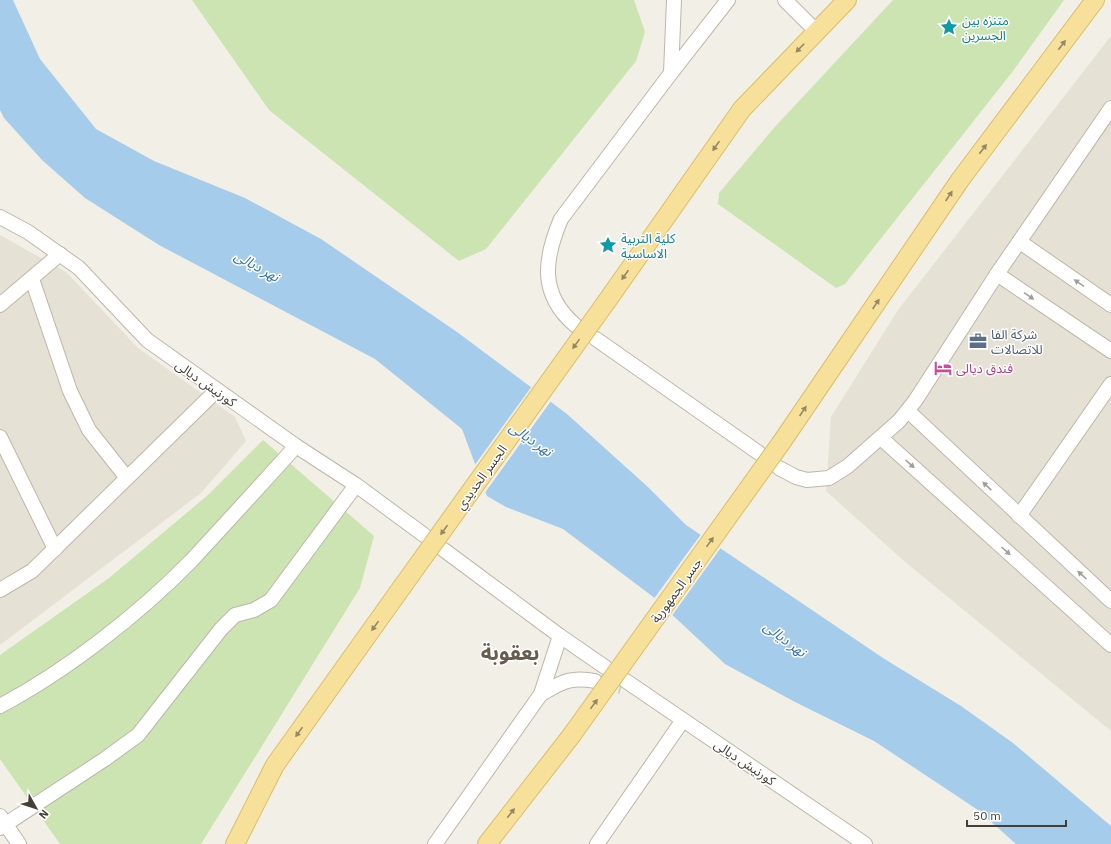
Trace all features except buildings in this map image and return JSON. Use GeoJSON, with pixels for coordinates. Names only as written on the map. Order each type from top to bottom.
{"type":"FeatureCollection","features":[{"type":"Feature","properties":{"kind":"main road","name":"الجسر الحديدي"},"geometry":{"type":"LineString","coordinates":[[234,844],[275,765],[607,301],[742,109],[847,0]]}},
{"type":"Feature","properties":{"kind":"main road","name":"جسر الجمهورية"},"geometry":{"type":"LineString","coordinates":[[487,844],[571,736],[781,443],[960,180],[1095,0]]}},
{"type":"Feature","properties":{"kind":"street"},"geometry":{"type":"LineString","coordinates":[[671,73],[674,0]]}},
{"type":"Feature","properties":{"kind":"street"},"geometry":{"type":"LineString","coordinates":[[576,325],[558,307],[548,284],[548,261],[553,239],[566,213],[728,0]]}},
{"type":"Feature","properties":{"kind":"street"},"geometry":{"type":"LineString","coordinates":[[785,0],[816,31]]}},
{"type":"Feature","properties":{"kind":"street"},"geometry":{"type":"LineString","coordinates":[[779,468],[796,477],[807,480],[829,478],[839,473],[881,438],[908,411],[997,274],[1111,108]]}},
{"type":"Feature","properties":{"kind":"street","name":"كورنيش ديالى"},"geometry":{"type":"LineString","coordinates":[[0,217],[28,232],[79,268],[147,340],[296,446],[356,485],[424,536]]}},
{"type":"Feature","properties":{"kind":"street"},"geometry":{"type":"LineString","coordinates":[[1020,242],[1111,305]]}},
{"type":"Feature","properties":{"kind":"street"},"geometry":{"type":"LineString","coordinates":[[0,305],[60,254]]}},
{"type":"Feature","properties":{"kind":"street"},"geometry":{"type":"LineString","coordinates":[[997,274],[1111,351]]}},
{"type":"Feature","properties":{"kind":"street"},"geometry":{"type":"LineString","coordinates":[[32,279],[70,391],[89,430],[127,478]]}},
{"type":"Feature","properties":{"kind":"street"},"geometry":{"type":"LineString","coordinates":[[596,339],[759,453]]}},
{"type":"Feature","properties":{"kind":"street"},"geometry":{"type":"LineString","coordinates":[[1019,516],[1111,384]]}},
{"type":"Feature","properties":{"kind":"street"},"geometry":{"type":"LineString","coordinates":[[0,590],[32,571],[217,390]]}},
{"type":"Feature","properties":{"kind":"street"},"geometry":{"type":"LineString","coordinates":[[908,411],[1111,601]]}},
{"type":"Feature","properties":{"kind":"street"},"geometry":{"type":"LineString","coordinates":[[0,437],[55,549]]}},
{"type":"Feature","properties":{"kind":"street"},"geometry":{"type":"LineString","coordinates":[[881,438],[1111,645]]}},
{"type":"Feature","properties":{"kind":"street"},"geometry":{"type":"LineString","coordinates":[[0,706],[77,658],[135,613],[190,562],[296,446]]}},
{"type":"Feature","properties":{"kind":"street"},"geometry":{"type":"LineString","coordinates":[[19,844],[2,823],[105,759],[138,735],[221,629],[235,615],[254,610],[271,600],[356,485]]}},
{"type":"Feature","properties":{"kind":"street"},"geometry":{"type":"LineString","coordinates":[[444,550],[560,636],[605,667]]}},
{"type":"Feature","properties":{"kind":"street"},"geometry":{"type":"LineString","coordinates":[[435,844],[541,694],[560,636]]}},
{"type":"Feature","properties":{"kind":"street"},"geometry":{"type":"LineString","coordinates":[[541,694],[565,680],[582,679],[594,682]]}},
{"type":"Feature","properties":{"kind":"street","name":"كورنيش ديالى"},"geometry":{"type":"LineString","coordinates":[[623,684],[642,691],[865,844]]}},
{"type":"Feature","properties":{"kind":"street"},"geometry":{"type":"LineString","coordinates":[[597,844],[683,720]]}},
{"type":"Feature","properties":{"kind":"shaded area"},"geometry":{"type":"Polygon","coordinates":[[[1111,36],[1111,731],[904,561],[826,491],[831,417],[898,310],[1111,36]]]}},
{"type":"Feature","properties":{"kind":"shaded area"},"geometry":{"type":"Polygon","coordinates":[[[0,235],[66,272],[138,348],[235,417],[246,441],[201,493],[0,645],[0,235]]]}},
{"type":"Feature","properties":{"kind":"green space"},"geometry":{"type":"Polygon","coordinates":[[[192,0],[634,0],[645,32],[636,61],[486,249],[459,261],[269,110],[192,0]]]}},
{"type":"Feature","properties":{"kind":"green space"},"geometry":{"type":"Polygon","coordinates":[[[893,0],[1064,0],[1013,71],[845,284],[836,288],[718,204],[719,193],[773,129],[893,0]]]}},
{"type":"Feature","properties":{"kind":"green space"},"geometry":{"type":"Polygon","coordinates":[[[263,440],[374,536],[360,588],[201,844],[60,844],[0,759],[0,655],[109,578],[208,495],[263,440]]]}},
{"type":"Feature","properties":{"kind":"water","name":"نهر ديالى"},"geometry":{"type":"Polygon","coordinates":[[[0,0],[13,0],[40,59],[96,129],[154,161],[245,198],[321,239],[457,332],[567,414],[649,488],[686,525],[883,658],[961,706],[1013,743],[1111,826],[1111,844],[1016,844],[978,810],[874,741],[795,702],[725,664],[652,596],[563,529],[506,507],[487,496],[462,429],[375,359],[159,245],[85,198],[42,160],[4,118],[0,110],[0,0]]]}},
{"type":"Feature","properties":{"kind":"pier"},"geometry":{"type":"Polygon","coordinates":[[[532,386],[551,401],[484,494],[474,466],[532,386]]]}},
{"type":"Feature","properties":{"kind":"pier"},"geometry":{"type":"Polygon","coordinates":[[[702,533],[722,546],[671,617],[653,600],[702,533]]]}},
{"type":"Feature","properties":{"kind":"tunnel"},"geometry":{"type":"LineString","coordinates":[[599,682],[621,687]]}},
{"type":"Feature","properties":{"kind":"place","name":"متنزه بين الجسرين"},"geometry":{"type":"Point","coordinates":[949,27]}},
{"type":"Feature","properties":{"kind":"place","name":"كلية التربية الاساسية"},"geometry":{"type":"Point","coordinates":[608,245]}},
{"type":"Feature","properties":{"kind":"place","name":"شركة الفا للاتصالات"},"geometry":{"type":"Point","coordinates":[978,341]}},
{"type":"Feature","properties":{"kind":"place","name":"فندق ديالى"},"geometry":{"type":"Point","coordinates":[943,368]}},
{"type":"Feature","properties":{"kind":"district","name":"بعقوبة"},"geometry":{"type":"Point","coordinates":[510,653]}}]}
